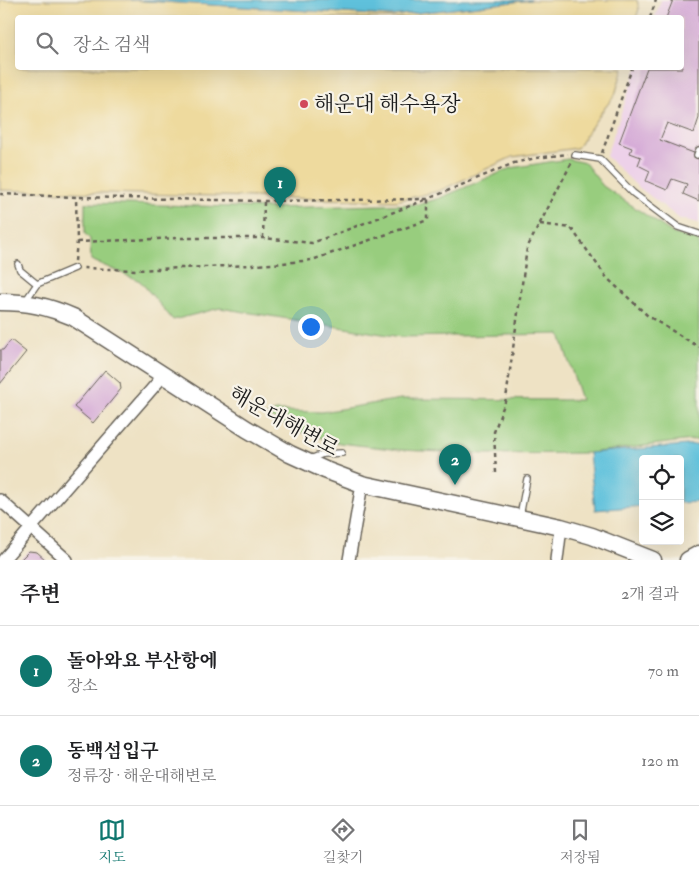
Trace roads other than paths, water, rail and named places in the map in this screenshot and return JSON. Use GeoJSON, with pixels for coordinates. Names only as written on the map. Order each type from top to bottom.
{"type":"FeatureCollection","features":[{"type":"Feature","properties":{"kind":"main road","name":"해운대해변로"},"geometry":{"type":"LineString","coordinates":[[0,302],[24,302],[44,306],[73,317],[247,429],[290,454],[325,470],[362,484],[561,527],[592,536],[653,560]]}},
{"type":"Feature","properties":{"kind":"main road"},"geometry":{"type":"LineString","coordinates":[[688,560],[699,554]]}},
{"type":"Feature","properties":{"kind":"street"},"geometry":{"type":"LineString","coordinates":[[3,560],[164,376]]}},
{"type":"Feature","properties":{"kind":"street"},"geometry":{"type":"LineString","coordinates":[[349,560],[362,484]]}},
{"type":"Feature","properties":{"kind":"street"},"geometry":{"type":"LineString","coordinates":[[0,500],[67,560]]}},
{"type":"Feature","properties":{"kind":"street"},"geometry":{"type":"LineString","coordinates":[[557,560],[561,527]]}},
{"type":"Feature","properties":{"kind":"lane"},"geometry":{"type":"LineString","coordinates":[[575,155],[600,159],[633,193],[678,227],[699,234]]}},
{"type":"Feature","properties":{"kind":"lane"},"geometry":{"type":"LineString","coordinates":[[18,264],[20,270],[37,284]]}},
{"type":"Feature","properties":{"kind":"lane"},"geometry":{"type":"LineString","coordinates":[[24,302],[37,284],[75,268]]}},
{"type":"Feature","properties":{"kind":"lane"},"geometry":{"type":"LineString","coordinates":[[305,461],[323,454],[342,453]]}},
{"type":"Feature","properties":{"kind":"lane"},"geometry":{"type":"LineString","coordinates":[[520,518],[527,479]]}},
{"type":"Feature","properties":{"kind":"water"},"geometry":{"type":"Polygon","coordinates":[[[130,0],[531,0],[400,15],[130,0]]]}},
{"type":"Feature","properties":{"kind":"water"},"geometry":{"type":"Polygon","coordinates":[[[699,444],[699,502],[684,503],[684,455],[639,455],[639,506],[595,510],[589,453],[699,444]]]}},
{"type":"Feature","properties":{"kind":"place","name":"해운대 해수욕장"},"geometry":{"type":"Point","coordinates":[304,104]}},
{"type":"Feature","properties":{"kind":"place","name":"돌아와요 부산항에"},"geometry":{"type":"Point","coordinates":[280,208]}},
{"type":"Feature","properties":{"kind":"place","name":"동백섬입구"},"geometry":{"type":"Point","coordinates":[455,485]}}]}
